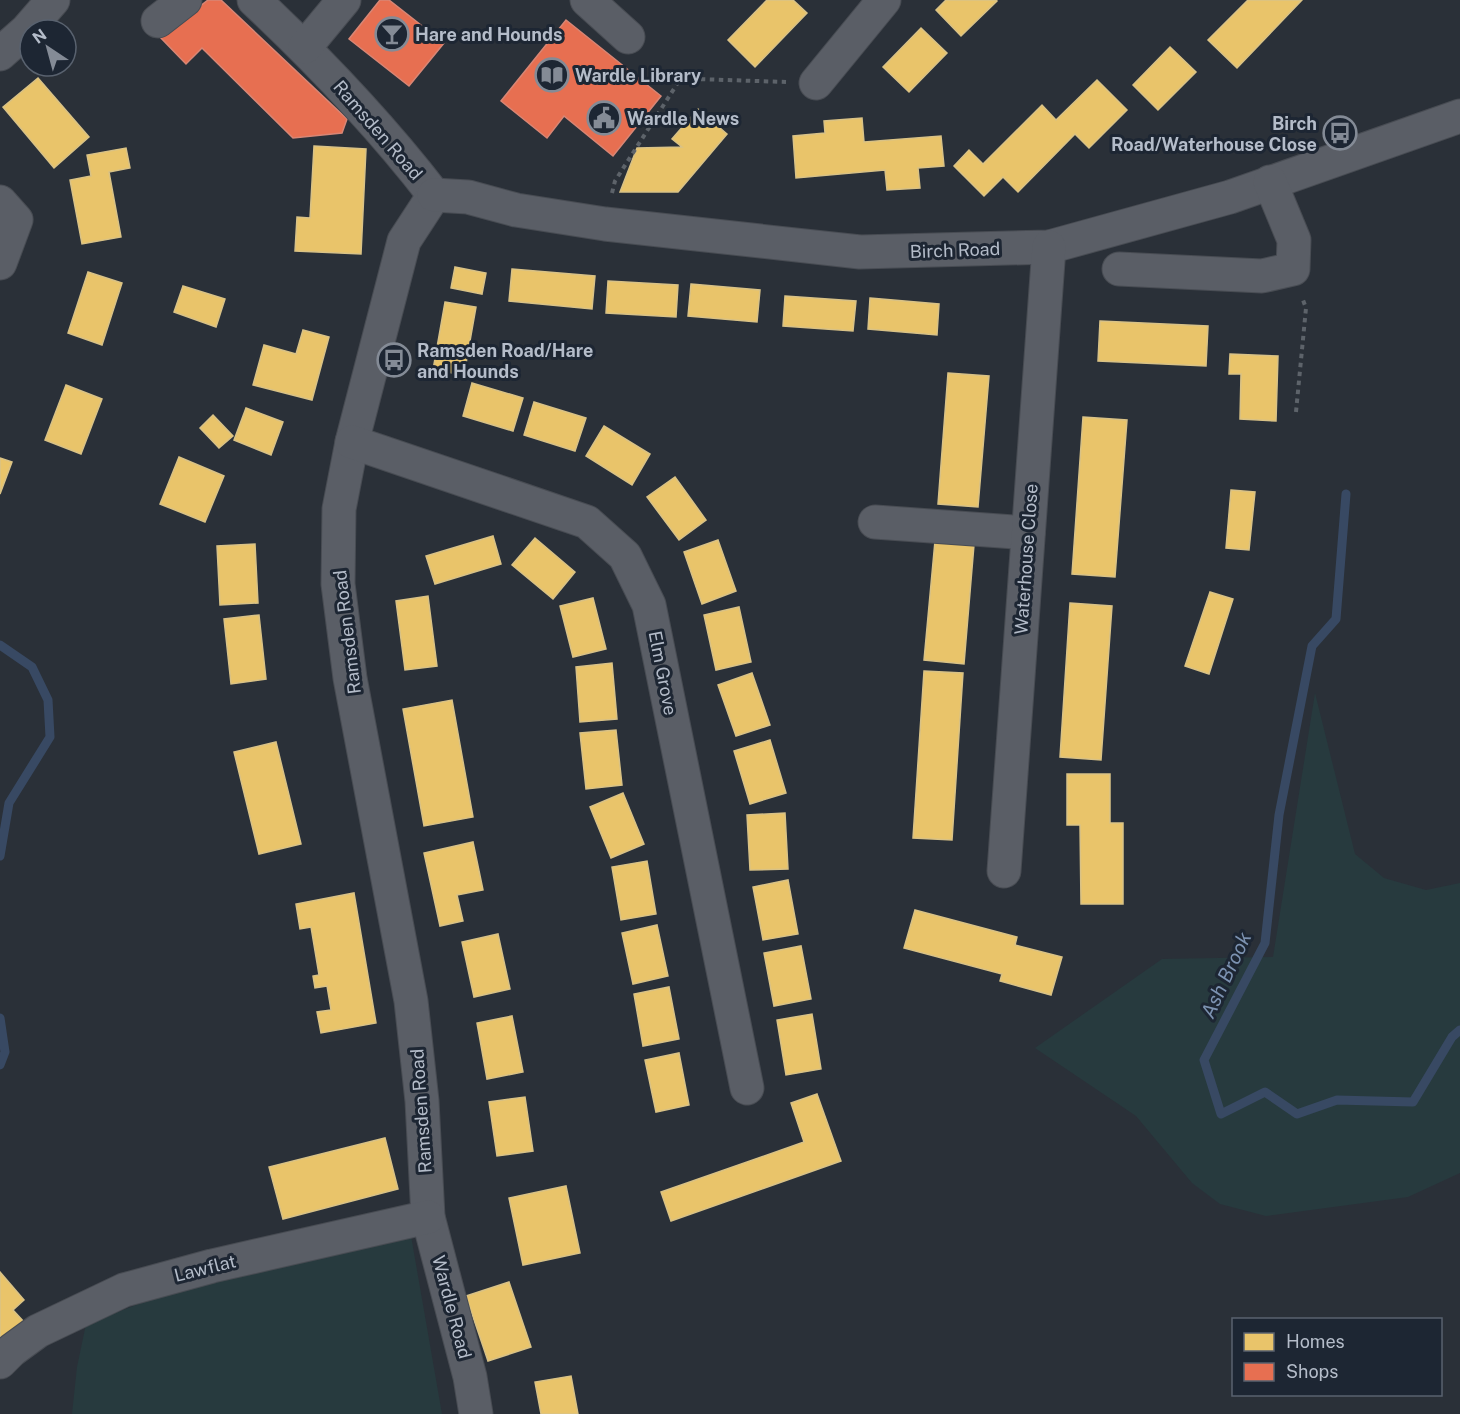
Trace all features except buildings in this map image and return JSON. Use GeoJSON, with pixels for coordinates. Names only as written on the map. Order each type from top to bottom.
{"type":"FeatureCollection","features":[{"type":"Feature","properties":{"kind":"street"},"geometry":{"type":"LineString","coordinates":[[0,54],[27,30],[53,0]]}},
{"type":"Feature","properties":{"kind":"street"},"geometry":{"type":"LineString","coordinates":[[158,21],[185,0]]}},
{"type":"Feature","properties":{"kind":"street","name":"Ramsden Road"},"geometry":{"type":"LineString","coordinates":[[254,0],[305,47],[400,150],[434,195],[404,241],[352,442],[339,509],[338,584],[350,678],[411,1001],[422,1101],[427,1209]]}},
{"type":"Feature","properties":{"kind":"street"},"geometry":{"type":"LineString","coordinates":[[305,47],[344,0]]}},
{"type":"Feature","properties":{"kind":"street"},"geometry":{"type":"LineString","coordinates":[[586,0],[628,37]]}},
{"type":"Feature","properties":{"kind":"street"},"geometry":{"type":"LineString","coordinates":[[816,83],[884,0]]}},
{"type":"Feature","properties":{"kind":"street","name":"Birch Road"},"geometry":{"type":"LineString","coordinates":[[434,195],[468,197],[516,210],[605,224],[860,252],[1049,247],[1230,197],[1460,116]]}},
{"type":"Feature","properties":{"kind":"street"},"geometry":{"type":"LineString","coordinates":[[1119,268],[1262,276],[1293,269],[1294,240],[1270,183]]}},
{"type":"Feature","properties":{"kind":"street"},"geometry":{"type":"LineString","coordinates":[[0,202],[16,220],[0,263]]}},
{"type":"Feature","properties":{"kind":"street","name":"Waterhouse Close"},"geometry":{"type":"LineString","coordinates":[[1004,871],[1049,247]]}},
{"type":"Feature","properties":{"kind":"street","name":"Elm Grove"},"geometry":{"type":"LineString","coordinates":[[352,442],[587,522],[625,556],[649,605],[747,1088]]}},
{"type":"Feature","properties":{"kind":"street"},"geometry":{"type":"LineString","coordinates":[[875,522],[1028,533]]}},
{"type":"Feature","properties":{"kind":"street","name":"Lawflat"},"geometry":{"type":"LineString","coordinates":[[0,1362],[38,1331],[124,1290],[427,1209]]}},
{"type":"Feature","properties":{"kind":"street","name":"Wardle Road"},"geometry":{"type":"LineString","coordinates":[[427,1209],[470,1377],[476,1414]]}},
{"type":"Feature","properties":{"kind":"path"},"geometry":{"type":"LineString","coordinates":[[605,224],[615,181],[679,81],[696,79],[816,83]]}},
{"type":"Feature","properties":{"kind":"path"},"geometry":{"type":"LineString","coordinates":[[1293,269],[1306,308],[1296,412]]}},
{"type":"Feature","properties":{"kind":"green space"},"geometry":{"type":"Polygon","coordinates":[[[1315,693],[1355,854],[1384,878],[1426,890],[1460,883],[1460,1173],[1408,1197],[1266,1216],[1220,1204],[1192,1183],[1136,1116],[1035,1048],[1162,959],[1273,957],[1315,693]]]}},
{"type":"Feature","properties":{"kind":"green space"},"geometry":{"type":"Polygon","coordinates":[[[410,1230],[442,1414],[72,1414],[77,1367],[86,1324],[160,1296],[410,1230]]]}},
{"type":"Feature","properties":{"kind":"waterway","name":"Ash Brook"},"geometry":{"type":"LineString","coordinates":[[1346,494],[1336,619],[1312,646],[1279,815],[1265,943],[1204,1060],[1221,1114],[1265,1092],[1297,1114],[1337,1100],[1413,1102],[1452,1037],[1460,1030]]}},
{"type":"Feature","properties":{"kind":"waterway"},"geometry":{"type":"LineString","coordinates":[[0,645],[32,667],[48,700],[50,737],[9,803],[0,856]]}},
{"type":"Feature","properties":{"kind":"waterway"},"geometry":{"type":"LineString","coordinates":[[0,1018],[5,1052],[0,1065]]}},
{"type":"Feature","properties":{"kind":"place","name":"Hare and Hounds"},"geometry":{"type":"Point","coordinates":[392,34]}},
{"type":"Feature","properties":{"kind":"place","name":"Wardle Library"},"geometry":{"type":"Point","coordinates":[552,75]}},
{"type":"Feature","properties":{"kind":"place","name":"Wardle News"},"geometry":{"type":"Point","coordinates":[604,118]}},
{"type":"Feature","properties":{"kind":"place","name":"Birch Road/Waterhouse Close"},"geometry":{"type":"Point","coordinates":[1340,133]}},
{"type":"Feature","properties":{"kind":"place","name":"Ramsden Road/Hare and Hounds"},"geometry":{"type":"Point","coordinates":[394,360]}}]}
